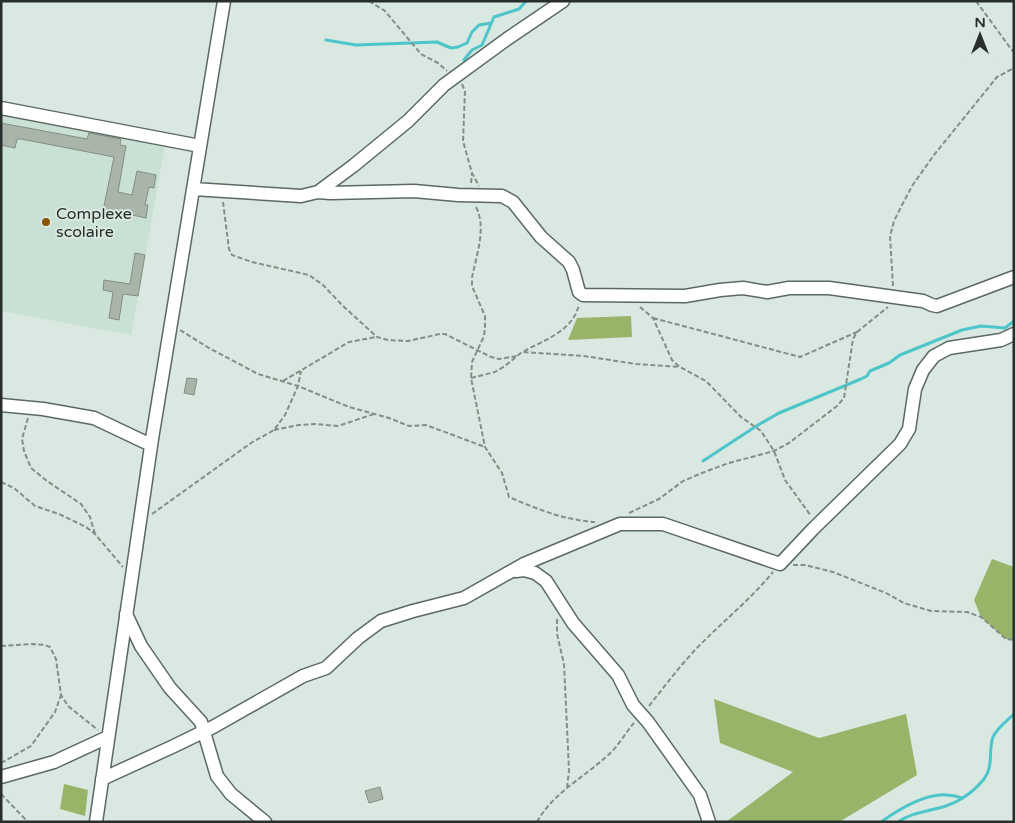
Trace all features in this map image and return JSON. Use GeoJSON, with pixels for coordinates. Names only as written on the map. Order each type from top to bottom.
{"type":"FeatureCollection","features":[{"type":"Feature","properties":{"kind":"street"},"geometry":{"type":"LineString","coordinates":[[96,822],[151,445],[224,1]]}},
{"type":"Feature","properties":{"kind":"street"},"geometry":{"type":"LineString","coordinates":[[318,192],[408,121],[444,85],[563,1]]}},
{"type":"Feature","properties":{"kind":"street"},"geometry":{"type":"LineString","coordinates":[[1,108],[200,146]]}},
{"type":"Feature","properties":{"kind":"street"},"geometry":{"type":"LineString","coordinates":[[194,189],[301,196],[318,192],[414,191],[502,196],[513,202],[541,237],[569,262],[573,270],[578,292],[583,294],[685,296],[742,288],[768,292],[789,288],[829,288],[923,300],[937,306],[1014,276]]}},
{"type":"Feature","properties":{"kind":"street"},"geometry":{"type":"LineString","coordinates":[[102,779],[204,731],[303,676],[326,668],[358,638],[381,621],[464,598],[524,564],[620,524],[663,524],[780,564],[817,524],[900,444],[909,429],[915,389],[923,370],[934,356],[949,348],[1001,340],[1014,334]]}},
{"type":"Feature","properties":{"kind":"street"},"geometry":{"type":"LineString","coordinates":[[1,405],[30,407],[94,418],[151,445]]}},
{"type":"Feature","properties":{"kind":"street"},"geometry":{"type":"LineString","coordinates":[[511,572],[524,570],[535,573],[546,581],[573,623],[618,675],[633,705],[642,714],[700,795],[709,822]]}},
{"type":"Feature","properties":{"kind":"street"},"geometry":{"type":"LineString","coordinates":[[126,614],[141,646],[170,688],[201,722],[217,776],[231,794],[264,822]]}},
{"type":"Feature","properties":{"kind":"street"},"geometry":{"type":"LineString","coordinates":[[1,777],[54,762],[108,737]]}},
{"type":"Feature","properties":{"kind":"path"},"geometry":{"type":"LineString","coordinates":[[976,1],[1014,53]]}},
{"type":"Feature","properties":{"kind":"path"},"geometry":{"type":"LineString","coordinates":[[624,516],[659,499],[682,481],[707,470],[774,451],[789,443],[844,398],[853,339],[858,332],[888,307],[894,297],[890,236],[894,221],[901,207],[912,186],[934,155],[997,77],[1014,68]]}},
{"type":"Feature","properties":{"kind":"path"},"geometry":{"type":"LineString","coordinates":[[472,173],[471,195],[481,216],[481,230],[472,286],[485,316],[485,328],[484,336],[472,362],[471,378],[485,447],[502,473],[508,497],[561,517],[595,522]]}},
{"type":"Feature","properties":{"kind":"path"},"geometry":{"type":"LineString","coordinates":[[222,191],[229,249],[232,255],[252,262],[310,275],[377,337]]}},
{"type":"Feature","properties":{"kind":"path"},"geometry":{"type":"LineString","coordinates":[[471,378],[495,372],[522,352],[555,334],[570,322],[578,306],[578,292]]}},
{"type":"Feature","properties":{"kind":"path"},"geometry":{"type":"LineString","coordinates":[[635,304],[653,318],[672,360],[680,367],[706,382],[741,417],[761,431],[774,451],[785,480],[817,524]]}},
{"type":"Feature","properties":{"kind":"path"},"geometry":{"type":"LineString","coordinates":[[653,318],[800,357],[858,332]]}},
{"type":"Feature","properties":{"kind":"path"},"geometry":{"type":"LineString","coordinates":[[172,325],[258,374],[298,386],[349,407],[408,426],[426,424],[485,447]]}},
{"type":"Feature","properties":{"kind":"path"},"geometry":{"type":"LineString","coordinates":[[283,381],[350,342],[377,337],[388,340],[408,341],[445,334],[455,341],[491,357],[499,359],[517,356]]}},
{"type":"Feature","properties":{"kind":"path"},"geometry":{"type":"LineString","coordinates":[[522,352],[584,356],[636,364],[680,367]]}},
{"type":"Feature","properties":{"kind":"path"},"geometry":{"type":"LineString","coordinates":[[274,430],[285,415],[298,386],[301,371]]}},
{"type":"Feature","properties":{"kind":"path"},"geometry":{"type":"LineString","coordinates":[[30,407],[22,439],[24,451],[31,468],[47,482],[81,504],[90,517],[95,534]]}},
{"type":"Feature","properties":{"kind":"path"},"geometry":{"type":"LineString","coordinates":[[140,523],[251,443],[274,430],[315,424],[338,426],[374,414]]}},
{"type":"Feature","properties":{"kind":"path"},"geometry":{"type":"LineString","coordinates":[[1,482],[14,488],[35,506],[59,514],[86,527],[95,534],[132,578]]}},
{"type":"Feature","properties":{"kind":"path"},"geometry":{"type":"LineString","coordinates":[[537,822],[544,809],[566,788],[609,755],[695,651],[756,592],[780,564],[805,565],[833,572],[886,593],[904,603],[931,611],[967,612],[981,617],[1006,639],[1014,640]]}},
{"type":"Feature","properties":{"kind":"path"},"geometry":{"type":"LineString","coordinates":[[556,616],[557,634],[564,664],[569,770],[566,788]]}},
{"type":"Feature","properties":{"kind":"path"},"geometry":{"type":"LineString","coordinates":[[1,646],[33,644],[45,645],[50,648],[56,659],[61,695],[68,706],[108,737]]}},
{"type":"Feature","properties":{"kind":"path"},"geometry":{"type":"LineString","coordinates":[[1,763],[31,746],[55,712],[61,695]]}},
{"type":"Feature","properties":{"kind":"path"},"geometry":{"type":"LineString","coordinates":[[1,794],[28,822]]}},
{"type":"Feature","properties":{"kind":"shaded area"},"geometry":{"type":"Polygon","coordinates":[[[1,115],[165,145],[131,335],[1,311],[1,115]]]}},
{"type":"Feature","properties":{"kind":"green space"},"geometry":{"type":"Polygon","coordinates":[[[631,316],[632,337],[568,340],[577,318],[631,316]]]}},
{"type":"Feature","properties":{"kind":"green space"},"geometry":{"type":"Polygon","coordinates":[[[992,559],[1014,567],[1014,640],[1006,639],[981,617],[974,600],[992,559]]]}},
{"type":"Feature","properties":{"kind":"green space"},"geometry":{"type":"Polygon","coordinates":[[[714,699],[819,738],[906,714],[917,775],[839,822],[726,822],[793,772],[720,743],[714,699]]]}},
{"type":"Feature","properties":{"kind":"green space"},"geometry":{"type":"Polygon","coordinates":[[[64,784],[88,790],[85,816],[60,809],[64,784]]]}},
{"type":"Feature","properties":{"kind":"building"},"geometry":{"type":"Polygon","coordinates":[[[1,123],[87,139],[89,133],[121,139],[120,145],[126,146],[118,192],[132,195],[137,171],[156,175],[154,188],[149,187],[145,205],[148,205],[146,218],[103,211],[114,157],[21,139],[17,139],[15,148],[1,145],[1,123]]]}},
{"type":"Feature","properties":{"kind":"building"},"geometry":{"type":"Polygon","coordinates":[[[135,253],[145,255],[138,296],[123,294],[119,320],[109,318],[113,292],[103,290],[104,280],[130,284],[135,253]]]}},
{"type":"Feature","properties":{"kind":"building"},"geometry":{"type":"Polygon","coordinates":[[[187,378],[197,379],[194,395],[184,393],[187,378]]]}},
{"type":"Feature","properties":{"kind":"building"},"geometry":{"type":"Polygon","coordinates":[[[380,787],[383,799],[369,803],[365,791],[380,787]]]}},
{"type":"Feature","properties":{"kind":"waterway"},"geometry":{"type":"LineString","coordinates":[[464,60],[472,50],[482,45],[494,17],[519,9],[526,1]]}},
{"type":"Feature","properties":{"kind":"waterway"},"geometry":{"type":"LineString","coordinates":[[326,40],[356,45],[437,42],[451,48],[467,43],[472,32],[479,25],[491,23]]}},
{"type":"Feature","properties":{"kind":"waterway"},"geometry":{"type":"LineString","coordinates":[[703,461],[779,413],[861,379],[867,376],[870,371],[889,363],[900,355],[962,330],[981,326],[1005,328],[1014,321]]}},
{"type":"Feature","properties":{"kind":"waterway"},"geometry":{"type":"LineString","coordinates":[[898,822],[913,815],[952,804],[975,789],[984,779],[989,769],[993,737],[1014,714]]}},
{"type":"Feature","properties":{"kind":"waterway"},"geometry":{"type":"LineString","coordinates":[[881,822],[904,808],[930,797],[947,795],[963,798]]}},
{"type":"Feature","properties":{"kind":"place","name":"Complexe scolaire"},"geometry":{"type":"Point","coordinates":[46,222]}}]}
